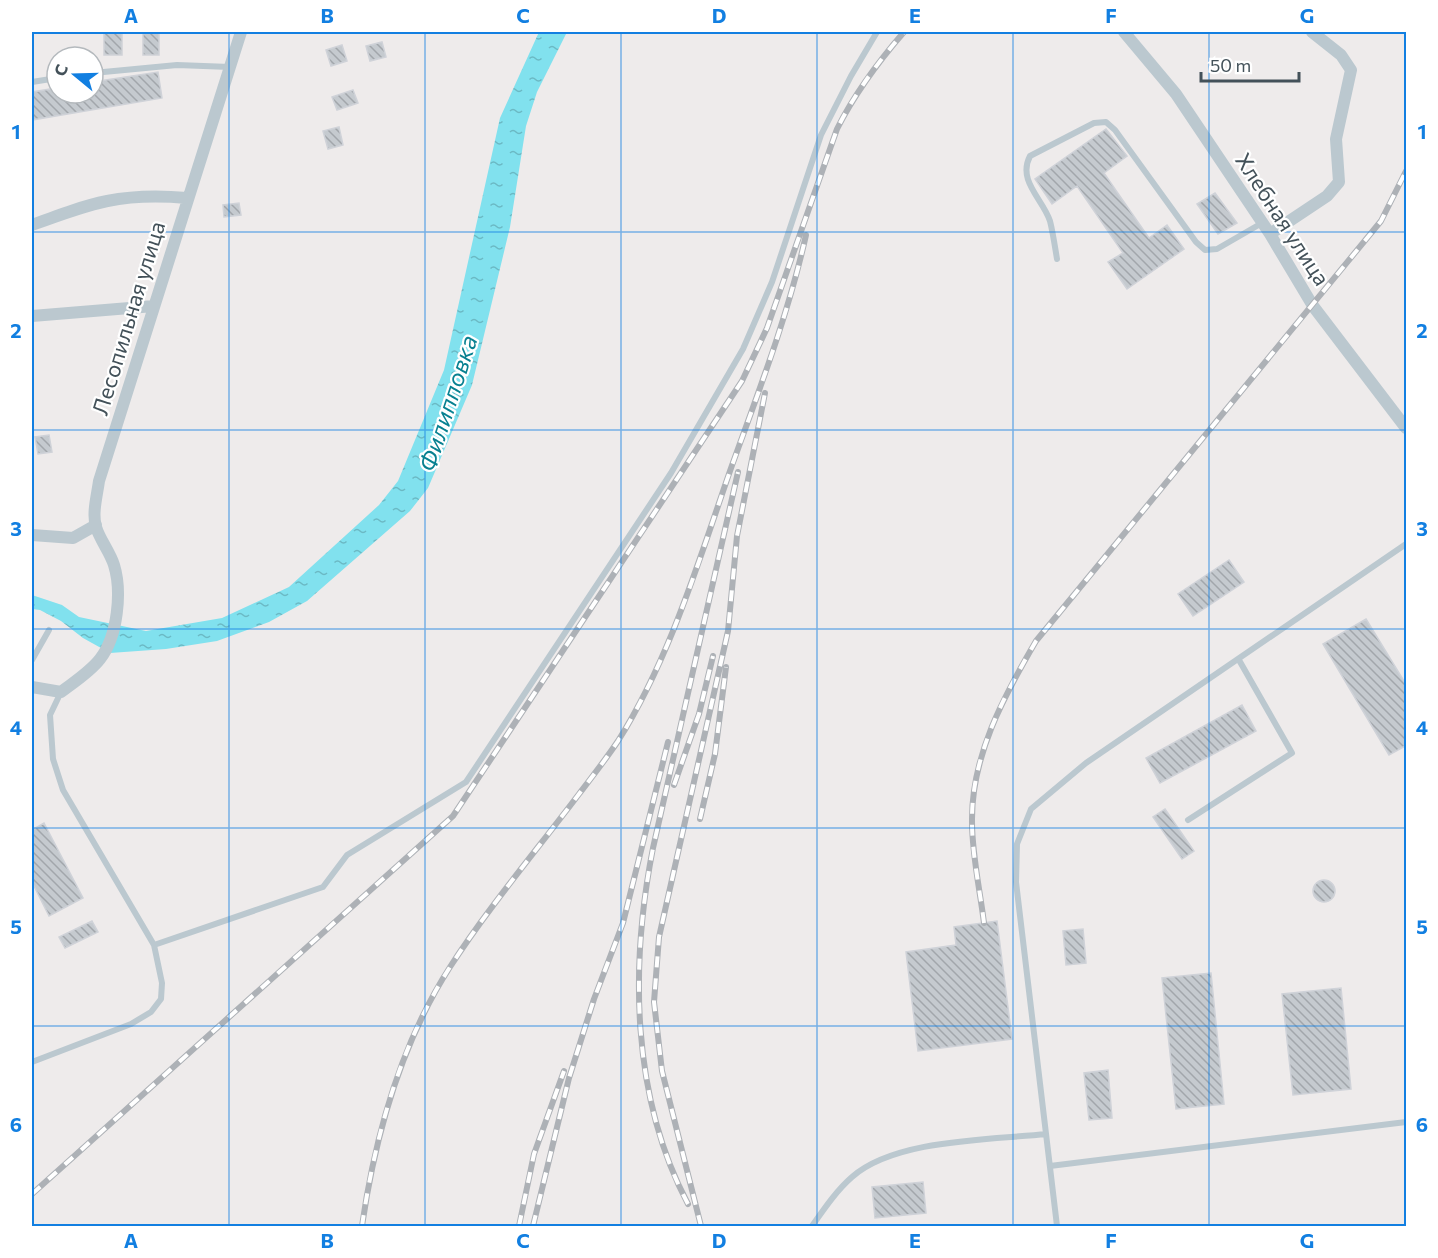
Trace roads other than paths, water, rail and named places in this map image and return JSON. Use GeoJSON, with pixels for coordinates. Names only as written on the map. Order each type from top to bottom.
{"type":"FeatureCollection","features":[{"type":"Feature","properties":{"kind":"street","name":"Лесопильная улица"},"geometry":{"type":"LineString","coordinates":[[61,692],[99,660],[104,653],[116,618],[119,590],[114,563],[96,525],[99,481],[187,198],[232,67],[241,32]]}},
{"type":"Feature","properties":{"kind":"street","name":"Хлебная улица"},"geometry":{"type":"LineString","coordinates":[[1124,32],[1176,94],[1270,234],[1313,306],[1407,428]]}},
{"type":"Feature","properties":{"kind":"street"},"geometry":{"type":"LineString","coordinates":[[1270,234],[1327,196],[1339,182],[1336,139],[1351,70],[1341,55],[1312,32]]}},
{"type":"Feature","properties":{"kind":"street"},"geometry":{"type":"LineString","coordinates":[[32,225],[90,203],[134,196],[187,198]]}},
{"type":"Feature","properties":{"kind":"street"},"geometry":{"type":"LineString","coordinates":[[32,316],[154,306]]}},
{"type":"Feature","properties":{"kind":"street"},"geometry":{"type":"LineString","coordinates":[[32,535],[73,538],[96,525]]}},
{"type":"Feature","properties":{"kind":"street"},"geometry":{"type":"LineString","coordinates":[[32,687],[61,692]]}},
{"type":"Feature","properties":{"kind":"lane"},"geometry":{"type":"LineString","coordinates":[[154,945],[323,887],[347,855],[466,782],[671,472],[743,350],[772,282],[821,135],[851,76],[877,32]]}},
{"type":"Feature","properties":{"kind":"lane"},"geometry":{"type":"LineString","coordinates":[[105,72],[177,64],[232,67]]}},
{"type":"Feature","properties":{"kind":"lane"},"geometry":{"type":"LineString","coordinates":[[1057,259],[1049,219],[1028,182],[1025,165],[1030,156],[1094,123],[1106,122],[1115,130],[1196,242],[1205,250],[1217,249],[1262,223]]}},
{"type":"Feature","properties":{"kind":"lane"},"geometry":{"type":"LineString","coordinates":[[1057,1227],[1016,882],[1017,844],[1031,809],[1086,763],[1407,544]]}},
{"type":"Feature","properties":{"kind":"lane"},"geometry":{"type":"LineString","coordinates":[[32,660],[49,630]]}},
{"type":"Feature","properties":{"kind":"lane"},"geometry":{"type":"LineString","coordinates":[[1188,820],[1292,753],[1239,660]]}},
{"type":"Feature","properties":{"kind":"lane"},"geometry":{"type":"LineString","coordinates":[[32,1062],[131,1024],[151,1012],[161,999],[162,983],[154,945],[63,790],[53,759],[50,715],[61,692]]}},
{"type":"Feature","properties":{"kind":"lane"},"geometry":{"type":"LineString","coordinates":[[1050,1166],[1407,1122]]}},
{"type":"Feature","properties":{"kind":"lane"},"geometry":{"type":"LineString","coordinates":[[812,1227],[828,1202],[853,1176],[883,1159],[914,1148],[1046,1134]]}},
{"type":"Feature","properties":{"kind":"water","name":"Филипповка"},"geometry":{"type":"Polygon","coordinates":[[[539,32],[567,32],[537,92],[526,126],[510,227],[472,385],[428,488],[410,511],[307,601],[269,622],[217,641],[166,649],[110,653],[83,638],[61,621],[40,610],[32,609],[32,595],[62,605],[79,617],[146,631],[222,618],[289,587],[379,505],[398,481],[444,370],[500,118],[539,32]]]}},
{"type":"Feature","properties":{"kind":"railway"},"geometry":{"type":"LineString","coordinates":[[32,1194],[453,816],[742,381],[767,328],[837,129],[868,78],[904,32]]}},
{"type":"Feature","properties":{"kind":"railway"},"geometry":{"type":"LineString","coordinates":[[984,923],[973,847],[973,798],[983,750],[1001,705],[1024,662],[1036,641],[1381,221],[1406,171]]}},
{"type":"Feature","properties":{"kind":"railway"},"geometry":{"type":"LineString","coordinates":[[362,1226],[374,1159],[392,1092],[432,997],[480,923],[618,741],[653,677],[682,609],[762,383],[799,265],[806,235]]}},
{"type":"Feature","properties":{"kind":"railway"},"geometry":{"type":"LineString","coordinates":[[701,1226],[662,1071],[654,1002],[659,937],[728,631],[737,536],[765,393]]}},
{"type":"Feature","properties":{"kind":"railway"},"geometry":{"type":"LineString","coordinates":[[688,1204],[669,1162],[655,1119],[646,1075],[639,984],[641,938],[653,848],[738,472]]}},
{"type":"Feature","properties":{"kind":"railway"},"geometry":{"type":"LineString","coordinates":[[674,785],[699,714],[713,656]]}},
{"type":"Feature","properties":{"kind":"railway"},"geometry":{"type":"LineString","coordinates":[[700,819],[715,754],[726,667]]}},
{"type":"Feature","properties":{"kind":"railway"},"geometry":{"type":"LineString","coordinates":[[533,1226],[569,1078],[594,999],[623,923],[668,742]]}},
{"type":"Feature","properties":{"kind":"railway"},"geometry":{"type":"LineString","coordinates":[[519,1226],[534,1154],[564,1071]]}}]}
